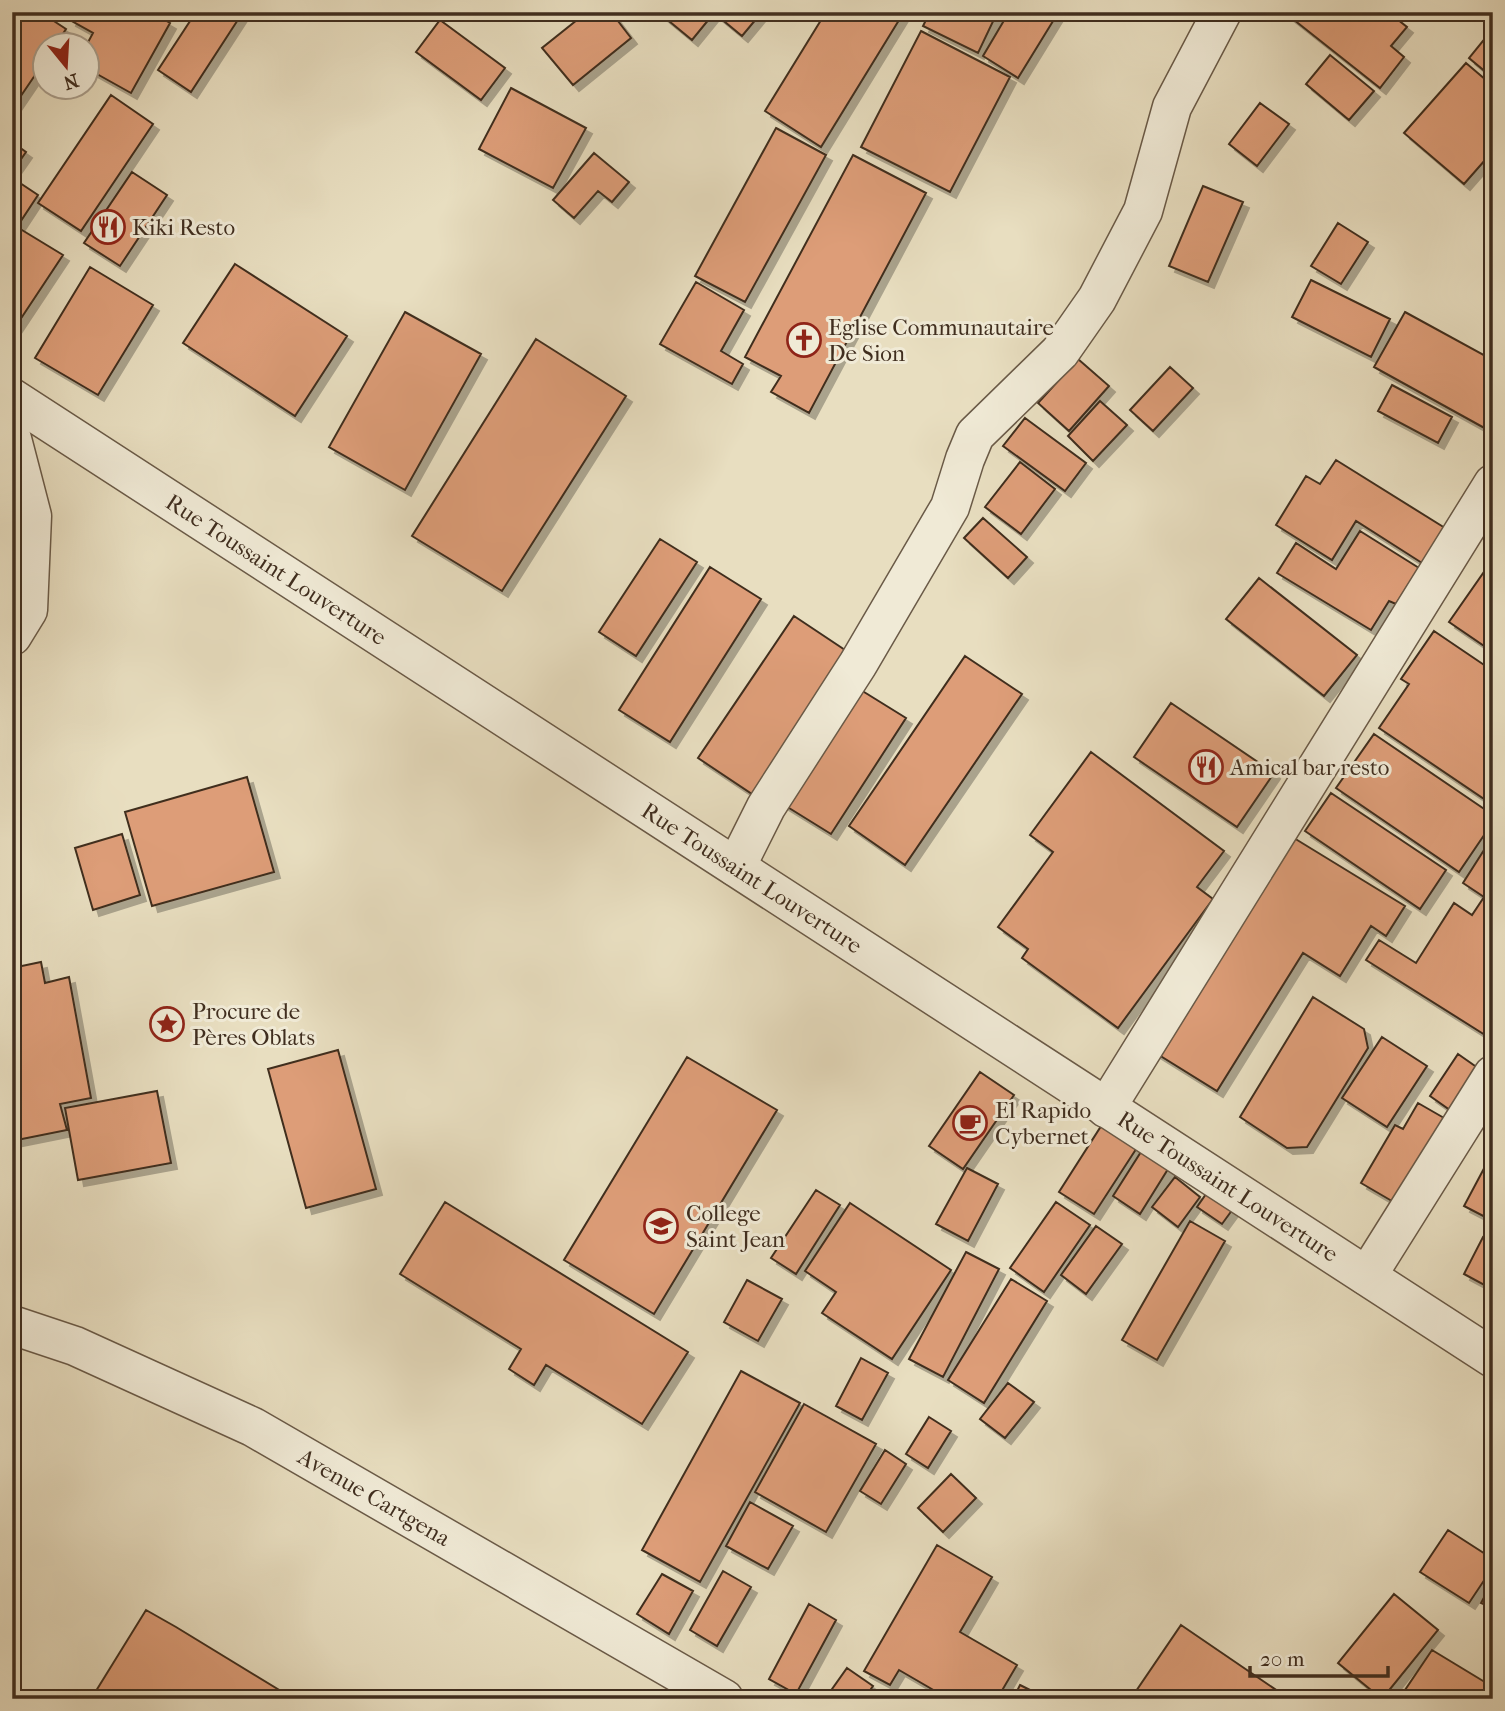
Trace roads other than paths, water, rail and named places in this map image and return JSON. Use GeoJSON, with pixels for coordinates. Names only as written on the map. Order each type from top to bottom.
{"type":"FeatureCollection","features":[{"type":"Feature","properties":{"kind":"street"},"geometry":{"type":"LineString","coordinates":[[736,867],[766,807],[858,663],[950,507],[975,435],[1060,352],[1097,299],[1143,211],[1172,107],[1222,12]]}},
{"type":"Feature","properties":{"kind":"street","name":"Rue Toussaint Louverture"},"geometry":{"type":"LineString","coordinates":[[12,398],[1493,1358]]}},
{"type":"Feature","properties":{"kind":"street"},"geometry":{"type":"LineString","coordinates":[[12,439],[32,516],[28,610],[12,636]]}},
{"type":"Feature","properties":{"kind":"street"},"geometry":{"type":"LineString","coordinates":[[1106,1108],[1493,484]]}},
{"type":"Feature","properties":{"kind":"street"},"geometry":{"type":"LineString","coordinates":[[1367,1276],[1493,1075]]}},
{"type":"Feature","properties":{"kind":"street","name":"Avenue Cartgena"},"geometry":{"type":"LineString","coordinates":[[12,1325],[75,1346],[253,1427],[724,1699]]}},
{"type":"Feature","properties":{"kind":"place","name":"Kiki Resto"},"geometry":{"type":"Point","coordinates":[108,227]}},
{"type":"Feature","properties":{"kind":"place","name":"Eglise Communautaire De Sion"},"geometry":{"type":"Point","coordinates":[804,340]}},
{"type":"Feature","properties":{"kind":"place","name":"Amical bar resto"},"geometry":{"type":"Point","coordinates":[1206,767]}},
{"type":"Feature","properties":{"kind":"place","name":"Procure de Pères Oblats"},"geometry":{"type":"Point","coordinates":[167,1024]}},
{"type":"Feature","properties":{"kind":"place","name":"El Rapido Cybernet"},"geometry":{"type":"Point","coordinates":[970,1123]}},
{"type":"Feature","properties":{"kind":"place","name":"College Saint Jean"},"geometry":{"type":"Point","coordinates":[661,1226]}}]}
